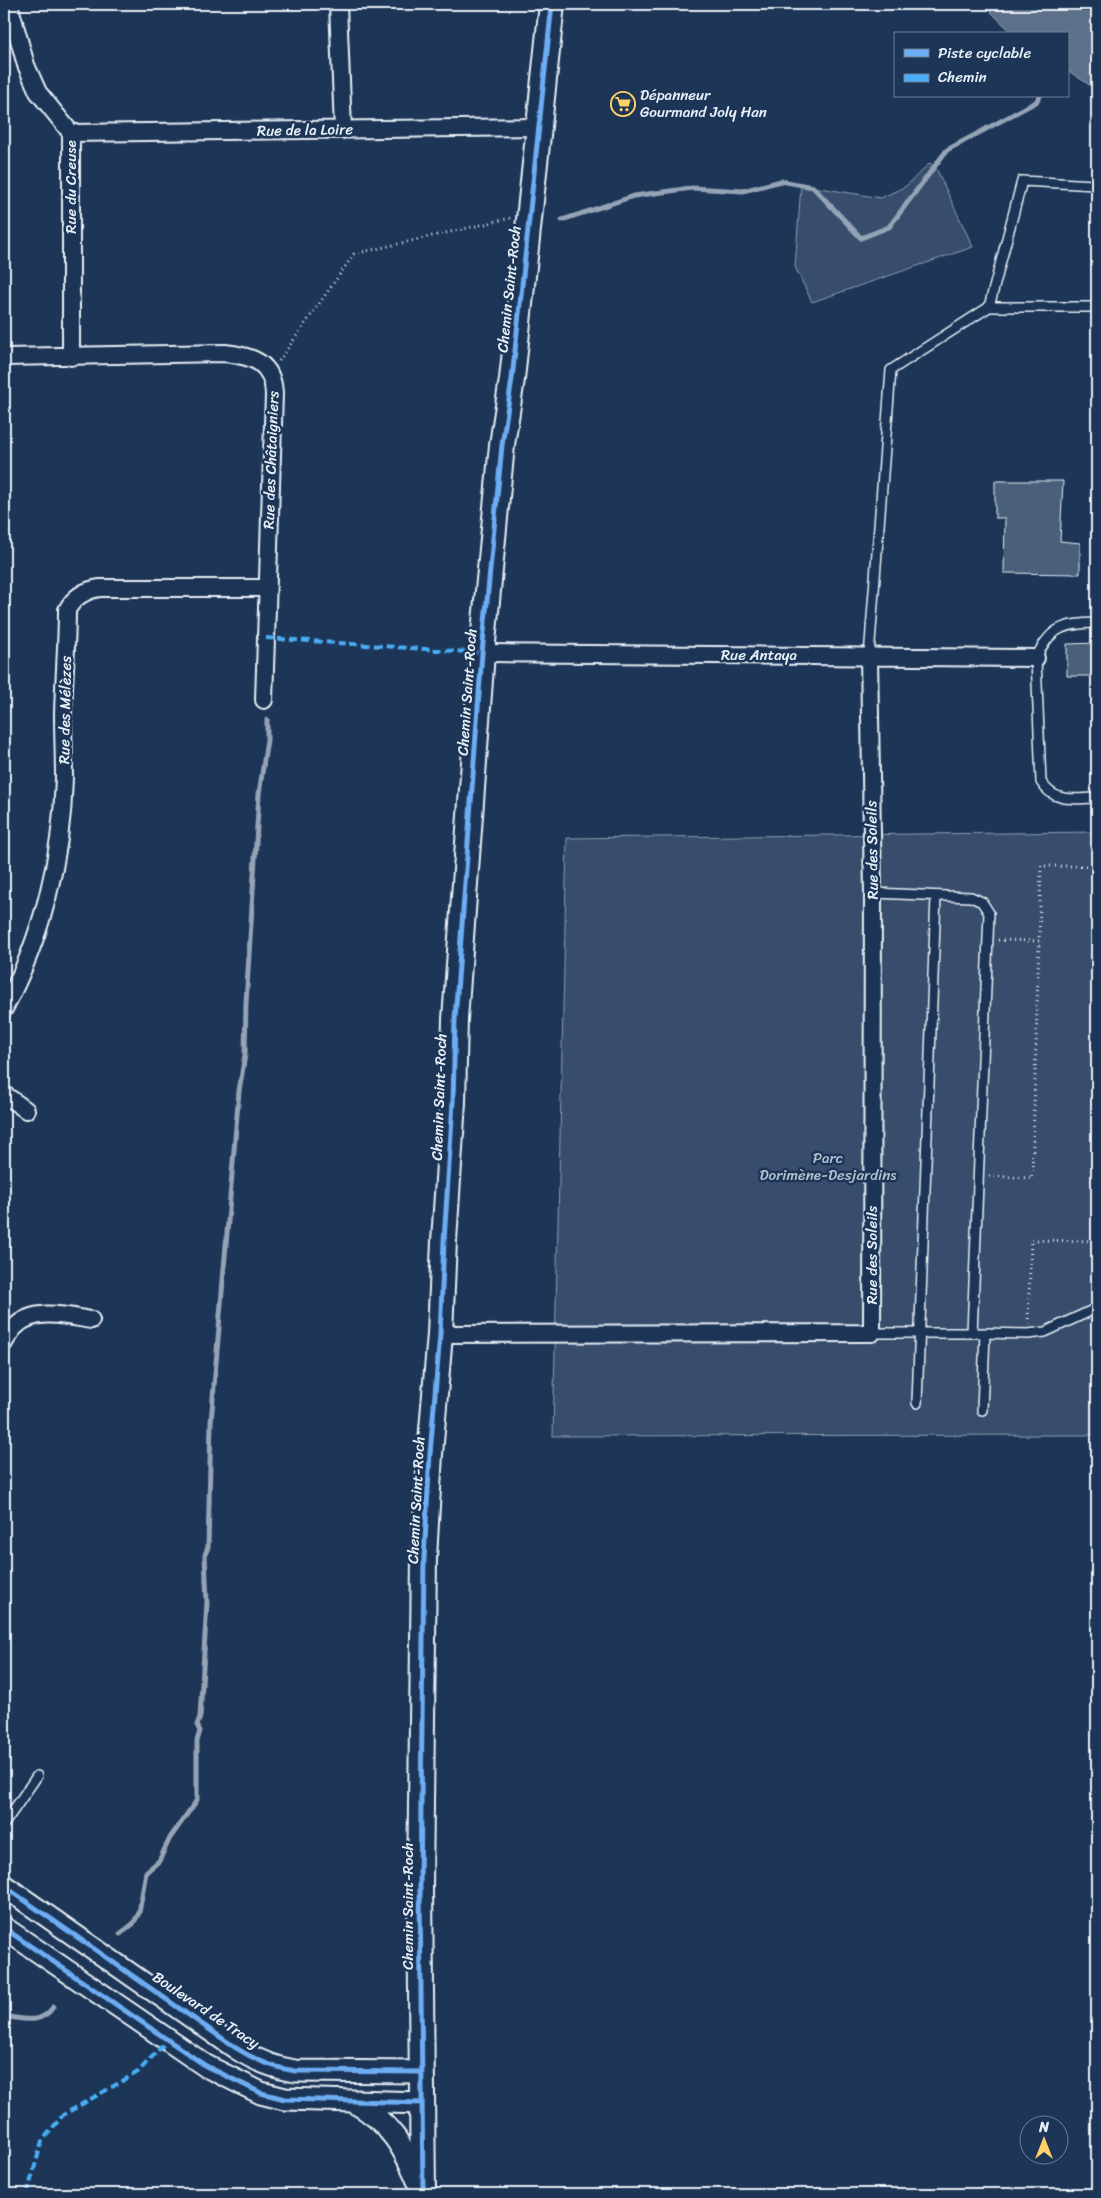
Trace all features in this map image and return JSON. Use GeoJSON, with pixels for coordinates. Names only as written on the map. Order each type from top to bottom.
{"type":"FeatureCollection","features":[{"type":"Feature","properties":{"kind":"main road","name":"Chemin Saint-Roch"},"geometry":{"type":"LineString","coordinates":[[423,2194],[420,1878],[424,1558],[440,1334],[453,1102],[455,1019],[482,653],[502,445],[512,379],[552,4]]}},
{"type":"Feature","properties":{"kind":"street","name":"Rue du Creuse"},"geometry":{"type":"LineString","coordinates":[[10,4],[26,65],[38,92],[71,133],[71,357]]}},
{"type":"Feature","properties":{"kind":"street"},"geometry":{"type":"LineString","coordinates":[[338,4],[343,130]]}},
{"type":"Feature","properties":{"kind":"street","name":"Rue de la Loire"},"geometry":{"type":"LineString","coordinates":[[71,133],[538,127]]}},
{"type":"Feature","properties":{"kind":"street","name":"Rue des Châtaigniers"},"geometry":{"type":"LineString","coordinates":[[4,357],[224,353],[247,357],[263,364],[270,374],[274,394],[264,700]]}},
{"type":"Feature","properties":{"kind":"street","name":"Rue des Mélèzes"},"geometry":{"type":"LineString","coordinates":[[4,1009],[30,952],[50,891],[55,866],[64,779],[63,711],[67,610],[71,602],[88,590],[100,588],[267,588]]}},
{"type":"Feature","properties":{"kind":"street","name":"Rue Antaya"},"geometry":{"type":"LineString","coordinates":[[482,653],[1036,658]]}},
{"type":"Feature","properties":{"kind":"street","name":"Rue des Soleils"},"geometry":{"type":"LineString","coordinates":[[869,656],[873,893],[872,1333]]}},
{"type":"Feature","properties":{"kind":"street"},"geometry":{"type":"LineString","coordinates":[[4,1094],[26,1110]]}},
{"type":"Feature","properties":{"kind":"street"},"geometry":{"type":"LineString","coordinates":[[4,1343],[16,1326],[28,1318],[58,1314],[91,1320]]}},
{"type":"Feature","properties":{"kind":"street"},"geometry":{"type":"LineString","coordinates":[[440,1334],[872,1333]]}},
{"type":"Feature","properties":{"kind":"street","name":"Boulevard de Tracy"},"geometry":{"type":"LineString","coordinates":[[4,1886],[236,2048],[275,2067],[295,2071],[422,2072]]}},
{"type":"Feature","properties":{"kind":"street"},"geometry":{"type":"LineString","coordinates":[[4,1928],[206,2066],[234,2082],[261,2093],[285,2099],[422,2103]]}},
{"type":"Feature","properties":{"kind":"street"},"geometry":{"type":"LineString","coordinates":[[79,1980],[96,1951]]}},
{"type":"Feature","properties":{"kind":"street"},"geometry":{"type":"LineString","coordinates":[[352,2101],[378,2119],[400,2143],[409,2158],[423,2194]]}},
{"type":"Feature","properties":{"kind":"lane"},"geometry":{"type":"LineString","coordinates":[[989,307],[1022,181],[1095,185],[1097,189]]}},
{"type":"Feature","properties":{"kind":"lane"},"geometry":{"type":"LineString","coordinates":[[869,656],[891,370],[989,307],[1097,307]]}},
{"type":"Feature","properties":{"kind":"lane"},"geometry":{"type":"LineString","coordinates":[[1097,624],[1070,625],[1054,630],[1043,642],[1036,658],[1041,782],[1047,792],[1061,798],[1097,798]]}},
{"type":"Feature","properties":{"kind":"lane"},"geometry":{"type":"LineString","coordinates":[[873,893],[971,896],[982,902],[988,913],[972,1333]]}},
{"type":"Feature","properties":{"kind":"lane"},"geometry":{"type":"LineString","coordinates":[[917,1403],[936,896]]}},
{"type":"Feature","properties":{"kind":"lane"},"geometry":{"type":"LineString","coordinates":[[872,1333],[1028,1334],[1045,1332],[1097,1308]]}},
{"type":"Feature","properties":{"kind":"lane"},"geometry":{"type":"LineString","coordinates":[[982,1410],[985,1334]]}},
{"type":"Feature","properties":{"kind":"lane"},"geometry":{"type":"LineString","coordinates":[[4,1824],[37,1776]]}},
{"type":"Feature","properties":{"kind":"path"},"geometry":{"type":"LineString","coordinates":[[270,374],[354,254],[529,214]]}},
{"type":"Feature","properties":{"kind":"path"},"geometry":{"type":"LineString","coordinates":[[978,1176],[1032,1178],[1041,866],[1097,866]]}},
{"type":"Feature","properties":{"kind":"path"},"geometry":{"type":"LineString","coordinates":[[987,940],[1039,941]]}},
{"type":"Feature","properties":{"kind":"path"},"geometry":{"type":"LineString","coordinates":[[1028,1334],[1032,1240],[1097,1241]]}},
{"type":"Feature","properties":{"kind":"green space"},"geometry":{"type":"Polygon","coordinates":[[[930,163],[936,168],[973,247],[812,302],[795,267],[801,185],[881,198],[906,186],[930,163]]]}},
{"type":"Feature","properties":{"kind":"green space","name":"Parc Dorimène-Desjardins"},"geometry":{"type":"Polygon","coordinates":[[[1097,832],[1097,1435],[553,1436],[567,838],[1097,832]]]}},
{"type":"Feature","properties":{"kind":"shaded area"},"geometry":{"type":"Polygon","coordinates":[[[983,4],[1097,4],[1097,90],[1068,71],[1068,32],[1011,32],[983,4]]]}},
{"type":"Feature","properties":{"kind":"building"},"geometry":{"type":"Polygon","coordinates":[[[995,481],[1063,481],[1060,541],[1080,543],[1080,574],[1004,573],[1005,518],[995,518],[995,481]]]}},
{"type":"Feature","properties":{"kind":"building"},"geometry":{"type":"Polygon","coordinates":[[[1097,643],[1097,676],[1067,676],[1067,644],[1097,643]]]}},
{"type":"Feature","properties":{"kind":"waterway"},"geometry":{"type":"LineString","coordinates":[[562,220],[634,196],[692,188],[743,191],[781,181],[813,187],[861,238],[889,227],[947,150],[1036,102],[1039,98]]}},
{"type":"Feature","properties":{"kind":"waterway"},"geometry":{"type":"LineString","coordinates":[[120,1934],[133,1924],[139,1913],[146,1872],[159,1861],[170,1838],[197,1800],[197,1741],[200,1731],[197,1725],[200,1717],[207,1603],[205,1555],[208,1547],[211,1422],[239,1091],[245,1055],[246,1003],[259,794],[267,740],[267,720]]}},
{"type":"Feature","properties":{"kind":"waterway"},"geometry":{"type":"LineString","coordinates":[[4,2016],[37,2019],[48,2013],[53,2007]]}},
{"type":"Feature","properties":{"kind":"marked path"},"geometry":{"type":"LineString","coordinates":[[266,638],[482,653]]}},
{"type":"Feature","properties":{"kind":"marked path"},"geometry":{"type":"LineString","coordinates":[[27,2194],[42,2141],[63,2115],[138,2072],[168,2040]]}},
{"type":"Feature","properties":{"kind":"cycle path"},"geometry":{"type":"LineString","coordinates":[[423,2194],[420,1887],[424,1558],[440,1334],[453,1102],[455,1019],[482,653],[502,445],[512,379],[552,4]]}},
{"type":"Feature","properties":{"kind":"cycle path"},"geometry":{"type":"LineString","coordinates":[[4,1886],[236,2048],[257,2060],[272,2066],[295,2071],[422,2072]]}},
{"type":"Feature","properties":{"kind":"cycle path"},"geometry":{"type":"LineString","coordinates":[[4,1928],[206,2066],[261,2093],[285,2099],[422,2103]]}},
{"type":"Feature","properties":{"kind":"place","name":"Dépanneur Gourmand Joly Han"},"geometry":{"type":"Point","coordinates":[623,104]}}]}
